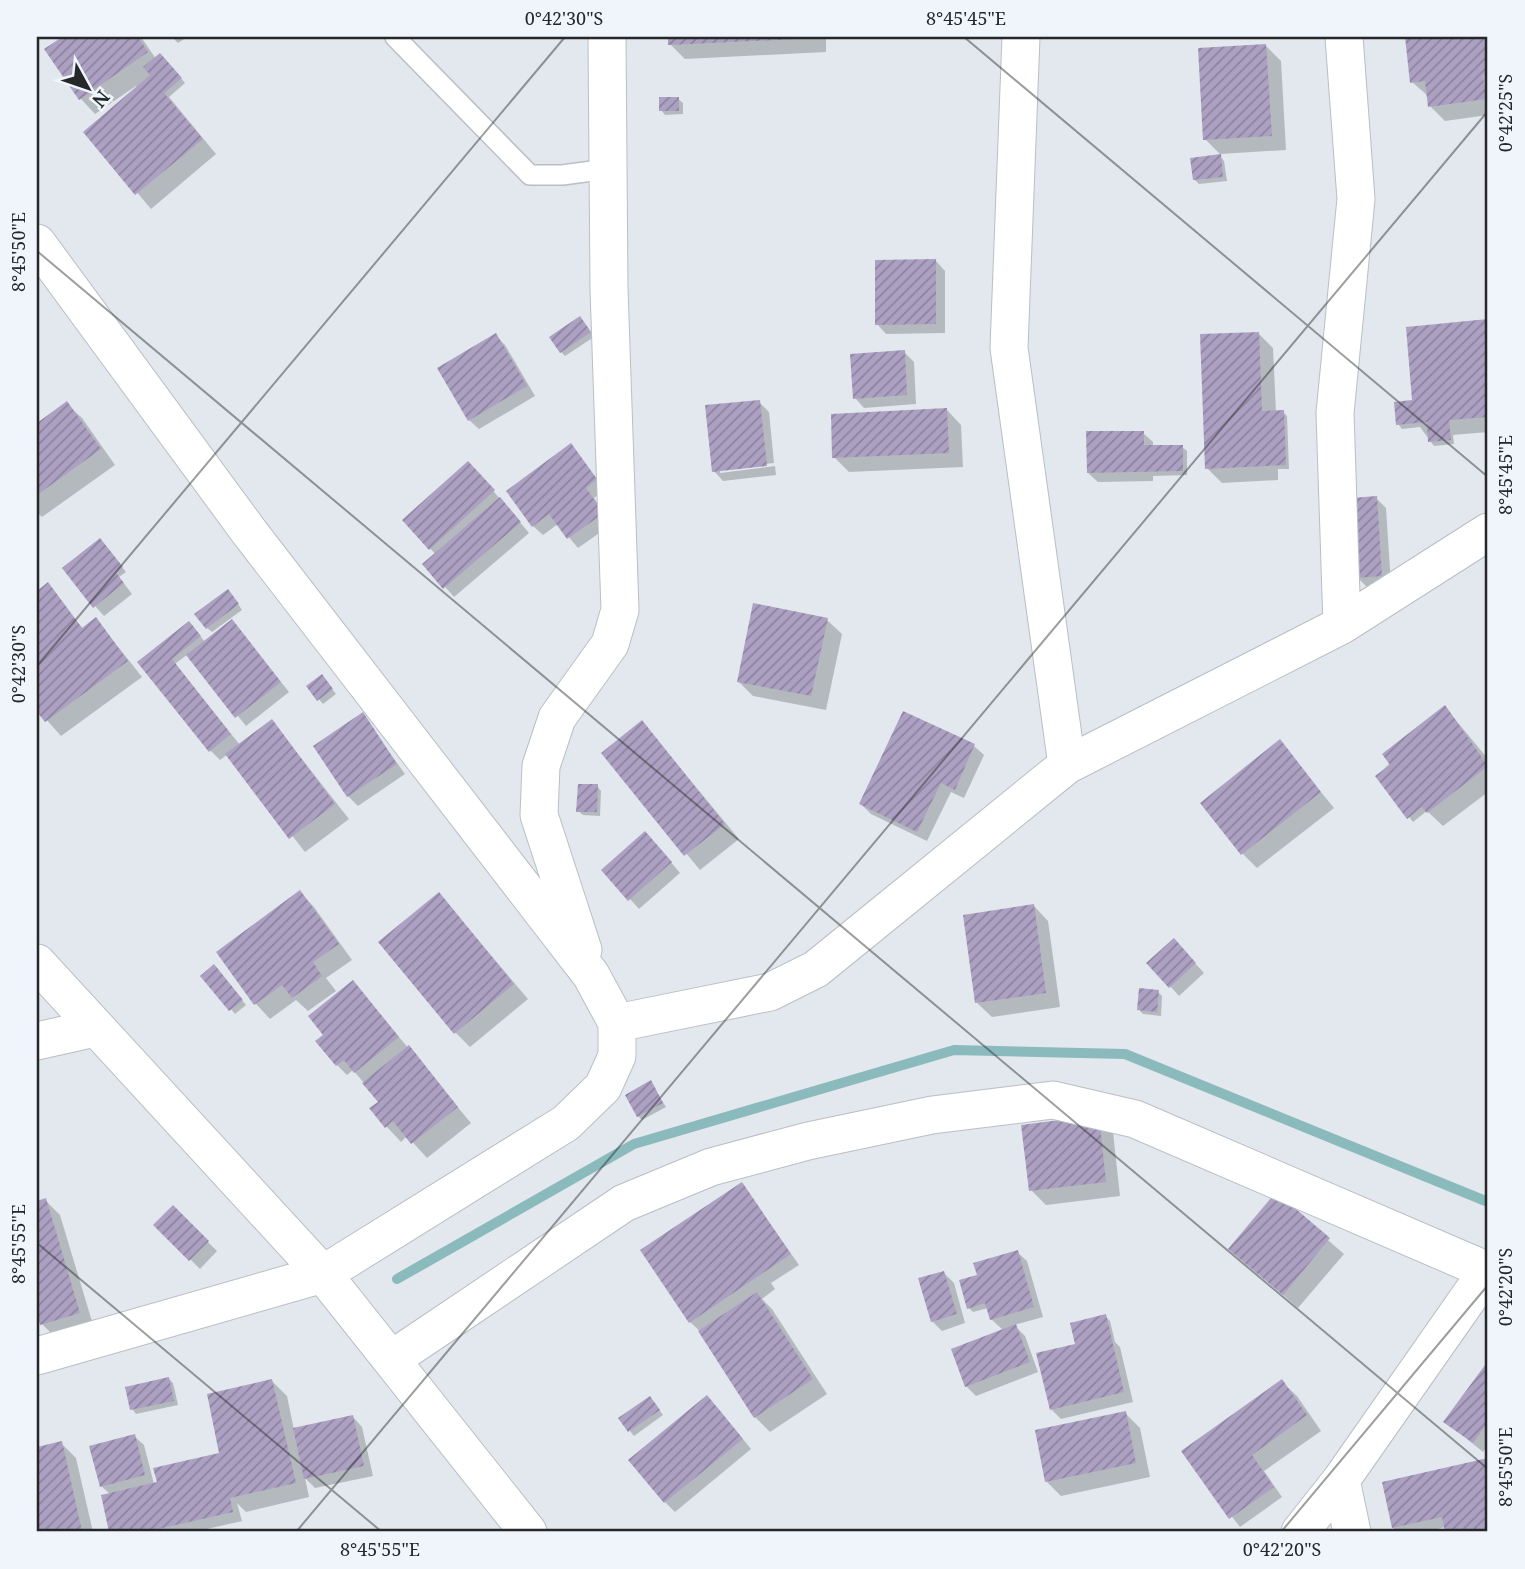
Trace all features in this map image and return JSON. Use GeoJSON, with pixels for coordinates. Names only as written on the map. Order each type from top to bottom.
{"type":"FeatureCollection","features":[{"type":"Feature","properties":{"kind":"street"},"geometry":{"type":"LineString","coordinates":[[591,975],[539,815],[541,766],[556,718],[610,644],[620,610],[607,37]]}},
{"type":"Feature","properties":{"kind":"street"},"geometry":{"type":"LineString","coordinates":[[1021,37],[1009,348],[1067,765]]}},
{"type":"Feature","properties":{"kind":"street"},"geometry":{"type":"LineString","coordinates":[[1342,625],[1335,413],[1356,199],[1344,37]]}},
{"type":"Feature","properties":{"kind":"street"},"geometry":{"type":"LineString","coordinates":[[37,243],[250,533],[591,975],[617,1023],[617,1056],[603,1087],[566,1123],[323,1274],[37,1356]]}},
{"type":"Feature","properties":{"kind":"street"},"geometry":{"type":"LineString","coordinates":[[617,1023],[770,992],[816,969],[1067,765],[1342,625],[1488,532]]}},
{"type":"Feature","properties":{"kind":"street"},"geometry":{"type":"LineString","coordinates":[[37,963],[323,1274],[528,1532]]}},
{"type":"Feature","properties":{"kind":"street"},"geometry":{"type":"LineString","coordinates":[[37,1041],[96,1028]]}},
{"type":"Feature","properties":{"kind":"street"},"geometry":{"type":"LineString","coordinates":[[391,1359],[624,1203],[711,1167],[808,1141],[932,1115],[1053,1100],[1135,1119],[1488,1270],[1341,1480],[1300,1532]]}},
{"type":"Feature","properties":{"kind":"street"},"geometry":{"type":"LineString","coordinates":[[1341,1480],[1352,1532]]}},
{"type":"Feature","properties":{"kind":"lane"},"geometry":{"type":"LineString","coordinates":[[395,37],[530,175],[562,175],[608,169]]}},
{"type":"Feature","properties":{"kind":"building"},"geometry":{"type":"Polygon","coordinates":[[[62,37],[138,37],[148,52],[79,100],[44,49],[62,37]]]}},
{"type":"Feature","properties":{"kind":"building"},"geometry":{"type":"Polygon","coordinates":[[[668,37],[798,37],[798,39],[668,45],[668,37]]]}},
{"type":"Feature","properties":{"kind":"building"},"geometry":{"type":"Polygon","coordinates":[[[1405,37],[1488,37],[1488,74],[1483,75],[1486,99],[1428,107],[1425,81],[1410,83],[1405,37]]]}},
{"type":"Feature","properties":{"kind":"building"},"geometry":{"type":"Polygon","coordinates":[[[1266,44],[1272,136],[1203,140],[1198,48],[1266,44]]]}},
{"type":"Feature","properties":{"kind":"building"},"geometry":{"type":"Polygon","coordinates":[[[160,53],[182,78],[164,93],[203,139],[135,195],[83,132],[150,75],[143,67],[160,53]]]}},
{"type":"Feature","properties":{"kind":"building"},"geometry":{"type":"Polygon","coordinates":[[[659,97],[679,97],[679,111],[659,111],[659,97]]]}},
{"type":"Feature","properties":{"kind":"building"},"geometry":{"type":"Polygon","coordinates":[[[1221,154],[1223,177],[1193,180],[1190,158],[1221,154]]]}},
{"type":"Feature","properties":{"kind":"building"},"geometry":{"type":"Polygon","coordinates":[[[936,259],[936,324],[875,325],[875,260],[936,259]]]}},
{"type":"Feature","properties":{"kind":"building"},"geometry":{"type":"Polygon","coordinates":[[[580,316],[591,332],[560,353],[549,337],[580,316]]]}},
{"type":"Feature","properties":{"kind":"building"},"geometry":{"type":"Polygon","coordinates":[[[1488,319],[1488,417],[1449,420],[1451,440],[1428,442],[1427,422],[1396,425],[1394,402],[1412,400],[1406,327],[1488,319]]]}},
{"type":"Feature","properties":{"kind":"building"},"geometry":{"type":"Polygon","coordinates":[[[1259,332],[1262,411],[1284,410],[1286,465],[1205,469],[1200,334],[1259,332]]]}},
{"type":"Feature","properties":{"kind":"building"},"geometry":{"type":"Polygon","coordinates":[[[496,333],[527,386],[468,421],[437,368],[496,333]]]}},
{"type":"Feature","properties":{"kind":"building"},"geometry":{"type":"Polygon","coordinates":[[[905,350],[907,395],[853,399],[850,354],[905,350]]]}},
{"type":"Feature","properties":{"kind":"building"},"geometry":{"type":"Polygon","coordinates":[[[760,400],[767,466],[712,472],[705,405],[760,400]]]}},
{"type":"Feature","properties":{"kind":"building"},"geometry":{"type":"Polygon","coordinates":[[[67,401],[101,449],[37,495],[37,423],[67,401]]]}},
{"type":"Feature","properties":{"kind":"building"},"geometry":{"type":"Polygon","coordinates":[[[947,408],[949,453],[832,458],[831,414],[947,408]]]}},
{"type":"Feature","properties":{"kind":"building"},"geometry":{"type":"Polygon","coordinates":[[[1086,431],[1144,431],[1144,445],[1183,445],[1183,471],[1087,473],[1086,431]]]}},
{"type":"Feature","properties":{"kind":"building"},"geometry":{"type":"Polygon","coordinates":[[[571,443],[597,479],[586,488],[604,513],[567,539],[549,514],[532,527],[506,491],[571,443]]]}},
{"type":"Feature","properties":{"kind":"building"},"geometry":{"type":"Polygon","coordinates":[[[468,461],[495,490],[429,550],[402,520],[468,461]]]}},
{"type":"Feature","properties":{"kind":"building"},"geometry":{"type":"Polygon","coordinates":[[[1377,496],[1382,576],[1356,578],[1351,498],[1377,496]]]}},
{"type":"Feature","properties":{"kind":"building"},"geometry":{"type":"Polygon","coordinates":[[[500,497],[521,522],[443,589],[422,564],[500,497]]]}},
{"type":"Feature","properties":{"kind":"building"},"geometry":{"type":"Polygon","coordinates":[[[100,538],[123,567],[116,573],[124,583],[93,608],[62,568],[100,538]]]}},
{"type":"Feature","properties":{"kind":"building"},"geometry":{"type":"Polygon","coordinates":[[[48,582],[82,628],[96,617],[128,661],[45,722],[37,712],[37,591],[48,582]]]}},
{"type":"Feature","properties":{"kind":"building"},"geometry":{"type":"Polygon","coordinates":[[[228,589],[239,604],[206,629],[194,614],[228,589]]]}},
{"type":"Feature","properties":{"kind":"building"},"geometry":{"type":"Polygon","coordinates":[[[753,603],[828,618],[811,696],[737,682],[753,603]]]}},
{"type":"Feature","properties":{"kind":"building"},"geometry":{"type":"Polygon","coordinates":[[[232,619],[281,682],[235,718],[186,655],[232,619]]]}},
{"type":"Feature","properties":{"kind":"building"},"geometry":{"type":"Polygon","coordinates":[[[189,621],[201,636],[172,659],[231,734],[209,752],[137,662],[189,621]]]}},
{"type":"Feature","properties":{"kind":"building"},"geometry":{"type":"Polygon","coordinates":[[[322,674],[333,689],[317,701],[306,686],[322,674]]]}},
{"type":"Feature","properties":{"kind":"building"},"geometry":{"type":"Polygon","coordinates":[[[1445,705],[1488,766],[1427,813],[1422,807],[1407,819],[1375,776],[1390,765],[1382,754],[1445,705]]]}},
{"type":"Feature","properties":{"kind":"building"},"geometry":{"type":"Polygon","coordinates":[[[903,711],[975,744],[955,790],[941,783],[917,832],[859,804],[903,711]]]}},
{"type":"Feature","properties":{"kind":"building"},"geometry":{"type":"Polygon","coordinates":[[[363,712],[397,764],[347,797],[313,746],[363,712]]]}},
{"type":"Feature","properties":{"kind":"building"},"geometry":{"type":"Polygon","coordinates":[[[272,719],[335,804],[289,839],[225,754],[272,719]]]}},
{"type":"Feature","properties":{"kind":"building"},"geometry":{"type":"Polygon","coordinates":[[[642,720],[725,824],[684,856],[601,753],[642,720]]]}},
{"type":"Feature","properties":{"kind":"building"},"geometry":{"type":"Polygon","coordinates":[[[1280,739],[1321,792],[1241,855],[1200,803],[1280,739]]]}},
{"type":"Feature","properties":{"kind":"building"},"geometry":{"type":"Polygon","coordinates":[[[578,784],[598,784],[597,812],[576,812],[578,784]]]}},
{"type":"Feature","properties":{"kind":"building"},"geometry":{"type":"Polygon","coordinates":[[[645,831],[672,862],[628,901],[601,870],[645,831]]]}},
{"type":"Feature","properties":{"kind":"building"},"geometry":{"type":"Polygon","coordinates":[[[300,890],[339,944],[313,962],[322,976],[292,998],[282,985],[254,1005],[216,952],[300,890]]]}},
{"type":"Feature","properties":{"kind":"building"},"geometry":{"type":"Polygon","coordinates":[[[439,892],[514,984],[454,1034],[378,942],[439,892]]]}},
{"type":"Feature","properties":{"kind":"building"},"geometry":{"type":"Polygon","coordinates":[[[1034,904],[1046,993],[975,1003],[963,915],[1034,904]]]}},
{"type":"Feature","properties":{"kind":"building"},"geometry":{"type":"Polygon","coordinates":[[[1174,938],[1196,963],[1169,988],[1146,963],[1174,938]]]}},
{"type":"Feature","properties":{"kind":"building"},"geometry":{"type":"Polygon","coordinates":[[[214,964],[243,1000],[229,1011],[200,976],[214,964]]]}},
{"type":"Feature","properties":{"kind":"building"},"geometry":{"type":"Polygon","coordinates":[[[353,980],[399,1037],[354,1073],[344,1060],[336,1066],[315,1041],[323,1035],[308,1016],[353,980]]]}},
{"type":"Feature","properties":{"kind":"building"},"geometry":{"type":"Polygon","coordinates":[[[1139,988],[1159,990],[1157,1012],[1137,1010],[1139,988]]]}},
{"type":"Feature","properties":{"kind":"building"},"geometry":{"type":"Polygon","coordinates":[[[409,1045],[458,1107],[411,1144],[393,1121],[385,1128],[369,1108],[378,1102],[362,1083],[409,1045]]]}},
{"type":"Feature","properties":{"kind":"building"},"geometry":{"type":"Polygon","coordinates":[[[651,1080],[663,1103],[637,1117],[625,1095],[651,1080]]]}},
{"type":"Feature","properties":{"kind":"building"},"geometry":{"type":"Polygon","coordinates":[[[1099,1115],[1106,1182],[1029,1191],[1021,1125],[1099,1115]]]}},
{"type":"Feature","properties":{"kind":"building"},"geometry":{"type":"Polygon","coordinates":[[[742,1182],[791,1254],[689,1323],[640,1250],[742,1182]]]}},
{"type":"Feature","properties":{"kind":"building"},"geometry":{"type":"Polygon","coordinates":[[[1276,1192],[1330,1238],[1283,1295],[1228,1249],[1276,1192]]]}},
{"type":"Feature","properties":{"kind":"building"},"geometry":{"type":"Polygon","coordinates":[[[46,1198],[80,1313],[40,1325],[37,1313],[37,1201],[46,1198]]]}},
{"type":"Feature","properties":{"kind":"building"},"geometry":{"type":"Polygon","coordinates":[[[173,1205],[209,1241],[189,1261],[153,1225],[173,1205]]]}},
{"type":"Feature","properties":{"kind":"building"},"geometry":{"type":"Polygon","coordinates":[[[1018,1250],[1034,1307],[990,1320],[985,1303],[967,1309],[959,1280],[977,1275],[973,1263],[1018,1250]]]}},
{"type":"Feature","properties":{"kind":"building"},"geometry":{"type":"Polygon","coordinates":[[[944,1271],[957,1314],[931,1322],[918,1278],[944,1271]]]}},
{"type":"Feature","properties":{"kind":"building"},"geometry":{"type":"Polygon","coordinates":[[[757,1292],[813,1379],[754,1418],[698,1331],[757,1292]]]}},
{"type":"Feature","properties":{"kind":"building"},"geometry":{"type":"Polygon","coordinates":[[[1106,1314],[1124,1392],[1050,1410],[1036,1353],[1075,1344],[1070,1323],[1106,1314]]]}},
{"type":"Feature","properties":{"kind":"building"},"geometry":{"type":"Polygon","coordinates":[[[1016,1324],[1030,1362],[965,1387],[951,1349],[1016,1324]]]}},
{"type":"Feature","properties":{"kind":"building"},"geometry":{"type":"Polygon","coordinates":[[[1488,1361],[1488,1422],[1473,1443],[1443,1422],[1488,1361]]]}},
{"type":"Feature","properties":{"kind":"building"},"geometry":{"type":"Polygon","coordinates":[[[169,1377],[174,1401],[130,1410],[125,1387],[169,1377]]]}},
{"type":"Feature","properties":{"kind":"building"},"geometry":{"type":"Polygon","coordinates":[[[272,1379],[296,1483],[230,1498],[233,1512],[145,1532],[109,1532],[101,1495],[157,1482],[153,1468],[219,1453],[207,1394],[272,1379]]]}},
{"type":"Feature","properties":{"kind":"building"},"geometry":{"type":"Polygon","coordinates":[[[1282,1379],[1307,1415],[1252,1455],[1274,1487],[1229,1519],[1181,1451],[1282,1379]]]}},
{"type":"Feature","properties":{"kind":"building"},"geometry":{"type":"Polygon","coordinates":[[[707,1395],[743,1439],[664,1503],[628,1460],[707,1395]]]}},
{"type":"Feature","properties":{"kind":"building"},"geometry":{"type":"Polygon","coordinates":[[[650,1396],[660,1410],[628,1432],[618,1418],[650,1396]]]}},
{"type":"Feature","properties":{"kind":"building"},"geometry":{"type":"Polygon","coordinates":[[[1126,1411],[1136,1463],[1045,1482],[1035,1430],[1126,1411]]]}},
{"type":"Feature","properties":{"kind":"building"},"geometry":{"type":"Polygon","coordinates":[[[353,1415],[364,1466],[304,1479],[293,1428],[353,1415]]]}},
{"type":"Feature","properties":{"kind":"building"},"geometry":{"type":"Polygon","coordinates":[[[135,1434],[145,1475],[100,1487],[89,1446],[135,1434]]]}},
{"type":"Feature","properties":{"kind":"building"},"geometry":{"type":"Polygon","coordinates":[[[62,1441],[82,1531],[37,1532],[37,1447],[62,1441]]]}},
{"type":"Feature","properties":{"kind":"building"},"geometry":{"type":"Polygon","coordinates":[[[1488,1458],[1488,1532],[1445,1532],[1442,1517],[1392,1528],[1382,1482],[1488,1458]]]}},
{"type":"Feature","properties":{"kind":"waterway"},"geometry":{"type":"LineString","coordinates":[[397,1279],[634,1144],[954,1050],[1125,1054],[1488,1202]]}}]}
